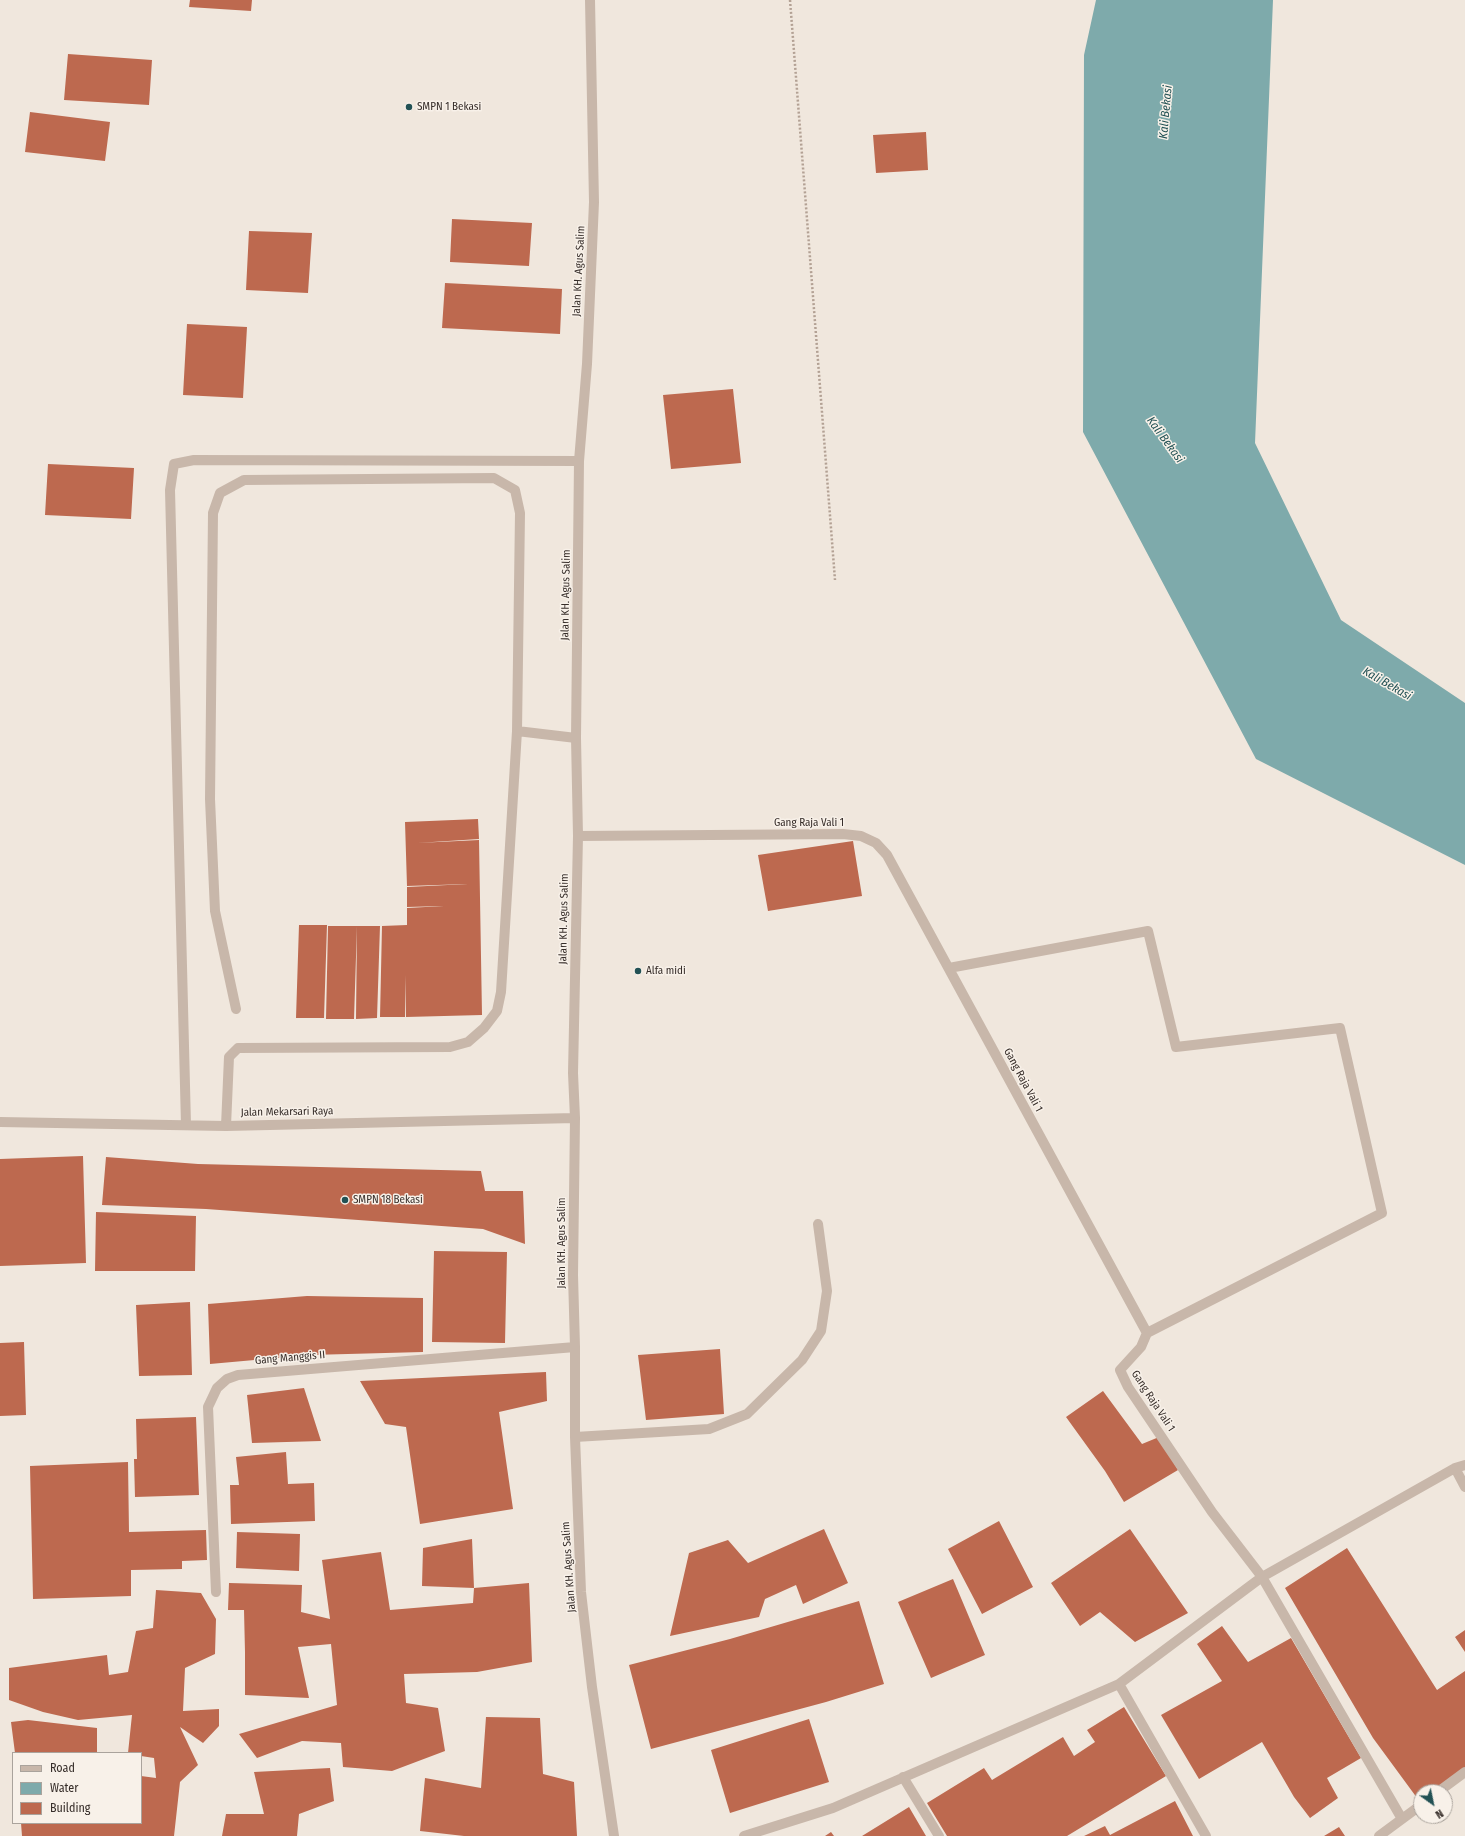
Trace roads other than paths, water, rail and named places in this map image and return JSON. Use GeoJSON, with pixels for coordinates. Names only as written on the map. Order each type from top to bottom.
{"type":"FeatureCollection","features":[{"type":"Feature","properties":{"kind":"street","name":"Jalan KH. Agus Salim"},"geometry":{"type":"LineString","coordinates":[[590,0],[594,202],[587,364],[579,461],[576,738],[578,836],[573,1072],[575,1118],[573,1274],[575,1437],[582,1592],[592,1687],[614,1836]]}},
{"type":"Feature","properties":{"kind":"street"},"geometry":{"type":"LineString","coordinates":[[186,1125],[170,490],[174,464],[194,460],[579,461]]}},
{"type":"Feature","properties":{"kind":"street"},"geometry":{"type":"LineString","coordinates":[[226,1126],[229,1057],[238,1048],[450,1047],[468,1042],[484,1028],[497,1011],[500,992],[516,731],[520,513],[514,490],[494,478],[244,480],[220,493],[213,513],[210,799],[215,912],[236,1009]]}},
{"type":"Feature","properties":{"kind":"street"},"geometry":{"type":"LineString","coordinates":[[516,731],[576,738]]}},
{"type":"Feature","properties":{"kind":"street","name":"Gang Raja Vali 1"},"geometry":{"type":"LineString","coordinates":[[578,836],[843,834],[861,836],[876,843],[887,855],[1147,1333],[1141,1347],[1120,1370],[1128,1388],[1212,1512],[1262,1577]]}},
{"type":"Feature","properties":{"kind":"street"},"geometry":{"type":"LineString","coordinates":[[949,968],[1148,932],[1176,1047],[1340,1028],[1382,1213],[1147,1333]]}},
{"type":"Feature","properties":{"kind":"street","name":"Jalan Mekarsari Raya"},"geometry":{"type":"LineString","coordinates":[[0,1122],[226,1126],[575,1118]]}},
{"type":"Feature","properties":{"kind":"street"},"geometry":{"type":"LineString","coordinates":[[575,1437],[709,1429],[747,1414],[802,1360],[821,1331],[827,1291],[818,1224]]}},
{"type":"Feature","properties":{"kind":"street","name":"Gang Manggis II"},"geometry":{"type":"LineString","coordinates":[[216,1592],[208,1407],[217,1388],[227,1379],[238,1375],[575,1347]]}},
{"type":"Feature","properties":{"kind":"street"},"geometry":{"type":"LineString","coordinates":[[744,1836],[756,1835],[833,1808],[1041,1719],[1118,1684],[1262,1577],[1460,1466],[1465,1487]]}},
{"type":"Feature","properties":{"kind":"street"},"geometry":{"type":"LineString","coordinates":[[1262,1577],[1402,1819]]}},
{"type":"Feature","properties":{"kind":"street"},"geometry":{"type":"LineString","coordinates":[[1118,1684],[1206,1836]]}},
{"type":"Feature","properties":{"kind":"street"},"geometry":{"type":"LineString","coordinates":[[1449,1784],[1465,1772]]}},
{"type":"Feature","properties":{"kind":"street"},"geometry":{"type":"LineString","coordinates":[[903,1777],[939,1836]]}},
{"type":"Feature","properties":{"kind":"street"},"geometry":{"type":"LineString","coordinates":[[1380,1836],[1413,1811]]}},
{"type":"Feature","properties":{"kind":"water","name":"Kali Bekasi"},"geometry":{"type":"Polygon","coordinates":[[[1096,0],[1273,0],[1255,443],[1341,620],[1465,703],[1465,865],[1256,759],[1083,432],[1084,55],[1096,0]]]}},
{"type":"Feature","properties":{"kind":"place","name":"SMPN 1 Bekasi"},"geometry":{"type":"Point","coordinates":[409,107]}},
{"type":"Feature","properties":{"kind":"place","name":"Alfa midi"},"geometry":{"type":"Point","coordinates":[638,971]}},
{"type":"Feature","properties":{"kind":"place","name":"SMPN 18 Bekasi"},"geometry":{"type":"Point","coordinates":[345,1200]}}]}
